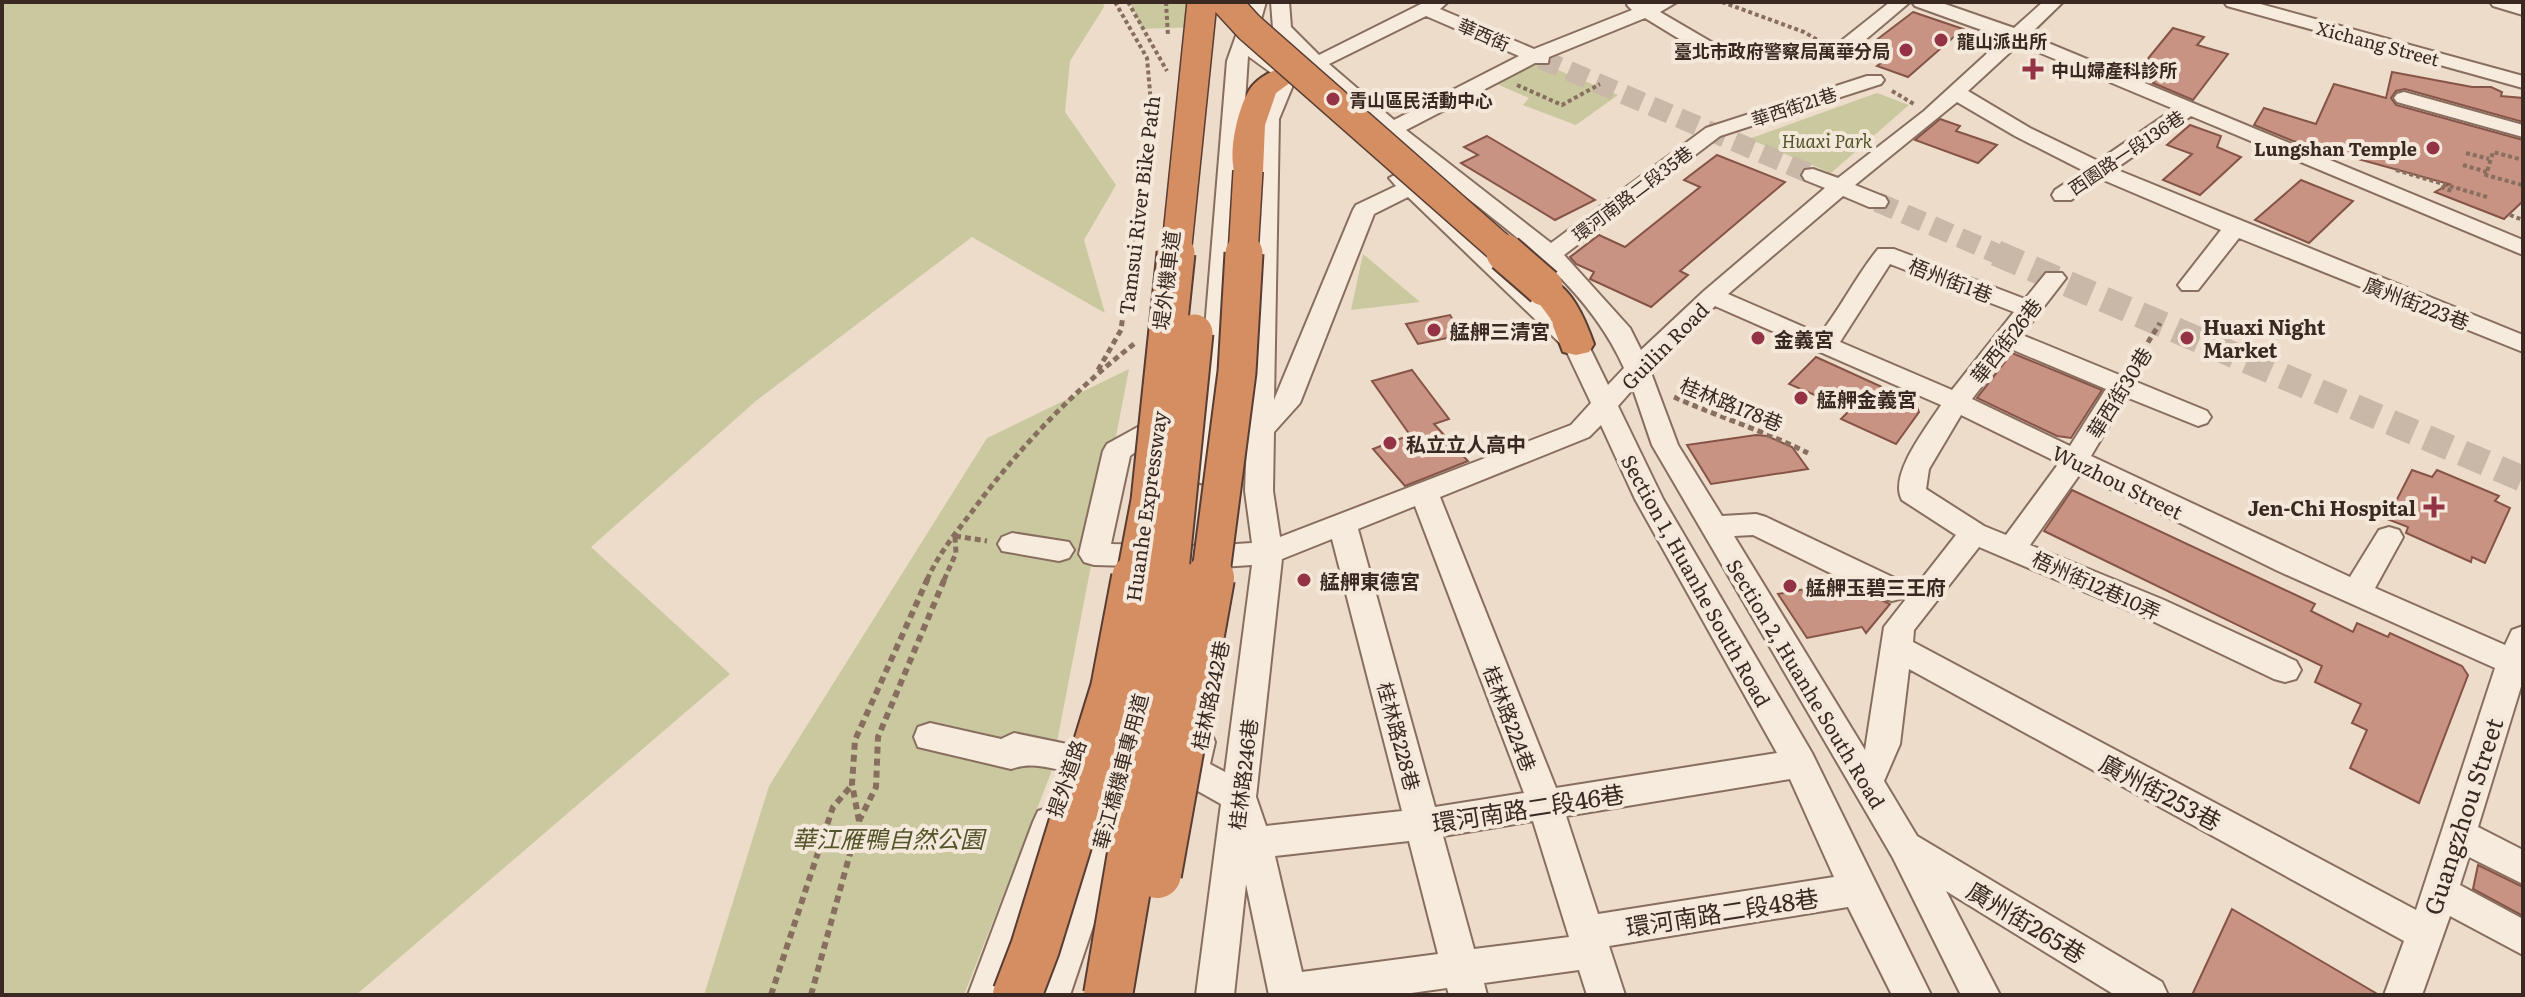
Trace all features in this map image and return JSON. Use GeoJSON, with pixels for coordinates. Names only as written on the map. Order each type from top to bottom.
{"type":"FeatureCollection","features":[{"type":"Feature","properties":{"kind":"highway","name":"Huanhe Expressway"},"geometry":{"type":"LineString","coordinates":[[1017,995],[1035,948],[1115,689],[1150,501],[1202,2]]}},
{"type":"Feature","properties":{"kind":"highway","name":"Huanhe Expressway"},"geometry":{"type":"LineString","coordinates":[[1108,995],[1136,842],[1178,529],[1224,2]]}},
{"type":"Feature","properties":{"kind":"highway"},"geometry":{"type":"LineString","coordinates":[[1224,2],[1249,27],[1259,43],[1548,270],[1576,344]]}},
{"type":"Feature","properties":{"kind":"highway"},"geometry":{"type":"LineString","coordinates":[[1248,2],[1259,43]]}},
{"type":"Feature","properties":{"kind":"highway"},"geometry":{"type":"LineString","coordinates":[[1131,995],[1170,808],[1207,605],[1237,372],[1250,125],[1264,89],[1288,74]]}},
{"type":"Feature","properties":{"kind":"street","name":"堤外機車道"},"geometry":{"type":"LineString","coordinates":[[1147,431],[1195,2]]}},
{"type":"Feature","properties":{"kind":"street"},"geometry":{"type":"LineString","coordinates":[[1257,2],[1259,43]]}},
{"type":"Feature","properties":{"kind":"street"},"geometry":{"type":"LineString","coordinates":[[1280,2],[1282,28],[1315,63],[1621,333],[1641,376]]}},
{"type":"Feature","properties":{"kind":"street"},"geometry":{"type":"LineString","coordinates":[[1628,2],[1649,10],[1706,47]]}},
{"type":"Feature","properties":{"kind":"street"},"geometry":{"type":"LineString","coordinates":[[1392,129],[1495,75],[1668,2]]}},
{"type":"Feature","properties":{"kind":"street"},"geometry":{"type":"LineString","coordinates":[[1838,53],[1901,2]]}},
{"type":"Feature","properties":{"kind":"street"},"geometry":{"type":"LineString","coordinates":[[1921,2],[1990,25],[2523,248]]}},
{"type":"Feature","properties":{"kind":"street","name":"Guilin Road"},"geometry":{"type":"LineString","coordinates":[[1147,431],[1117,451],[1094,554],[1205,557],[1268,553],[1580,431],[1641,376],[1712,296],[1956,92],[2054,2]]}},
{"type":"Feature","properties":{"kind":"street","name":"Xichang Street"},"geometry":{"type":"LineString","coordinates":[[2233,2],[2523,82]]}},
{"type":"Feature","properties":{"kind":"street"},"geometry":{"type":"LineString","coordinates":[[2499,2],[2523,10]]}},
{"type":"Feature","properties":{"kind":"street"},"geometry":{"type":"LineString","coordinates":[[1288,74],[1433,6]]}},
{"type":"Feature","properties":{"kind":"street","name":"華西街"},"geometry":{"type":"LineString","coordinates":[[1433,6],[1538,57]]}},
{"type":"Feature","properties":{"kind":"street","name":"Section 1, Huanhe South Road"},"geometry":{"type":"LineString","coordinates":[[1259,43],[1258,56],[1288,74],[1576,344],[1649,499],[1800,763],[1858,889],[1912,995]]}},
{"type":"Feature","properties":{"kind":"street","name":"桂林路242巷"},"geometry":{"type":"LineString","coordinates":[[1239,797],[1192,771],[1225,622],[1205,557],[1203,530],[1237,61],[1259,43]]}},
{"type":"Feature","properties":{"kind":"street","name":"桂林路246巷"},"geometry":{"type":"LineString","coordinates":[[1215,995],[1268,553],[1259,491],[1269,119],[1288,74]]}},
{"type":"Feature","properties":{"kind":"street","name":"華西街21巷"},"geometry":{"type":"LineString","coordinates":[[1713,132],[1874,80]]}},
{"type":"Feature","properties":{"kind":"street","name":"廣州街223巷"},"geometry":{"type":"LineString","coordinates":[[1956,92],[2001,122],[2100,172],[2310,260],[2523,344]]}},
{"type":"Feature","properties":{"kind":"street"},"geometry":{"type":"LineString","coordinates":[[2404,98],[2523,131]]}},
{"type":"Feature","properties":{"kind":"street","name":"西園路一段136巷"},"geometry":{"type":"LineString","coordinates":[[2063,195],[2190,108]]}},
{"type":"Feature","properties":{"kind":"street","name":"環河南路二段35巷"},"geometry":{"type":"LineString","coordinates":[[1548,270],[1713,132]]}},
{"type":"Feature","properties":{"kind":"street"},"geometry":{"type":"LineString","coordinates":[[1813,175],[1877,202]]}},
{"type":"Feature","properties":{"kind":"street"},"geometry":{"type":"LineString","coordinates":[[1262,428],[1287,403],[1364,210],[1411,187]]}},
{"type":"Feature","properties":{"kind":"street"},"geometry":{"type":"LineString","coordinates":[[2190,285],[2235,228]]}},
{"type":"Feature","properties":{"kind":"street","name":"梧州街1巷"},"geometry":{"type":"LineString","coordinates":[[1825,345],[1852,309],[1866,279],[1886,254],[2029,309]]}},
{"type":"Feature","properties":{"kind":"street","name":"華西街26巷"},"geometry":{"type":"LineString","coordinates":[[1912,493],[1915,469],[1956,402],[2054,278]]}},
{"type":"Feature","properties":{"kind":"street","name":"Wuzhou Street"},"geometry":{"type":"LineString","coordinates":[[1712,296],[1956,402],[2245,543],[2357,592],[2519,656]]}},
{"type":"Feature","properties":{"kind":"street"},"geometry":{"type":"LineString","coordinates":[[2006,338],[2198,417]]}},
{"type":"Feature","properties":{"kind":"street","name":"Section 2, Huanhe South Road"},"geometry":{"type":"LineString","coordinates":[[1641,376],[1665,445],[1905,847],[1981,995]]}},
{"type":"Feature","properties":{"kind":"street","name":"華西街30巷"},"geometry":{"type":"LineString","coordinates":[[2013,547],[2075,461],[2120,386]]}},
{"type":"Feature","properties":{"kind":"street","name":"桂林路224巷"},"geometry":{"type":"LineString","coordinates":[[1423,490],[1545,804],[1606,995]]}},
{"type":"Feature","properties":{"kind":"street","name":"梧州街12巷10弄"},"geometry":{"type":"LineString","coordinates":[[1912,493],[1974,533],[2013,547],[2285,670]]}},
{"type":"Feature","properties":{"kind":"street","name":"桂林路228巷"},"geometry":{"type":"LineString","coordinates":[[1342,524],[1465,982]]}},
{"type":"Feature","properties":{"kind":"street"},"geometry":{"type":"LineString","coordinates":[[1715,527],[1756,524],[1892,590]]}},
{"type":"Feature","properties":{"kind":"street"},"geometry":{"type":"LineString","coordinates":[[1866,784],[1884,744],[1899,627],[1974,533]]}},
{"type":"Feature","properties":{"kind":"street"},"geometry":{"type":"LineString","coordinates":[[2357,592],[2389,537]]}},
{"type":"Feature","properties":{"kind":"street"},"geometry":{"type":"LineString","coordinates":[[1012,544],[1059,550]]}},
{"type":"Feature","properties":{"kind":"street","name":"提外道路"},"geometry":{"type":"LineString","coordinates":[[987,995],[1074,758],[1130,556]]}},
{"type":"Feature","properties":{"kind":"street","name":"華江橋機車專用道"},"geometry":{"type":"LineString","coordinates":[[1051,995],[1088,888],[1159,620],[1205,557]]}},
{"type":"Feature","properties":{"kind":"street","name":"廣州街253巷"},"geometry":{"type":"LineString","coordinates":[[1897,648],[2424,933]]}},
{"type":"Feature","properties":{"kind":"street","name":"Guangzhou Street"},"geometry":{"type":"LineString","coordinates":[[2403,995],[2519,656]]}},
{"type":"Feature","properties":{"kind":"street"},"geometry":{"type":"LineString","coordinates":[[930,737],[1011,755],[1014,747],[1074,758]]}},
{"type":"Feature","properties":{"kind":"street","name":"環河南路二段46巷"},"geometry":{"type":"LineString","coordinates":[[1255,843],[1424,824],[1800,763]]}},
{"type":"Feature","properties":{"kind":"street"},"geometry":{"type":"LineString","coordinates":[[1115,995],[1192,771]]}},
{"type":"Feature","properties":{"kind":"street"},"geometry":{"type":"LineString","coordinates":[[1239,797],[1255,843],[1287,993]]}},
{"type":"Feature","properties":{"kind":"street"},"geometry":{"type":"LineString","coordinates":[[2458,834],[2523,868]]}},
{"type":"Feature","properties":{"kind":"street","name":"廣州街265巷"},"geometry":{"type":"LineString","coordinates":[[1905,847],[2149,995]]}},
{"type":"Feature","properties":{"kind":"street","name":"環河南路二段48巷"},"geometry":{"type":"LineString","coordinates":[[1287,993],[1465,982],[1589,942],[1858,889]]}},
{"type":"Feature","properties":{"kind":"street"},"geometry":{"type":"LineString","coordinates":[[2440,892],[2523,938]]}},
{"type":"Feature","properties":{"kind":"path"},"geometry":{"type":"LineString","coordinates":[[1095,374],[1121,330],[1151,103],[1147,58],[1115,2]]}},
{"type":"Feature","properties":{"kind":"path","name":"Tamsui River Bike Path"},"geometry":{"type":"LineString","coordinates":[[1128,2],[1169,75]]}},
{"type":"Feature","properties":{"kind":"path"},"geometry":{"type":"LineString","coordinates":[[1158,55],[1169,48],[1166,2]]}},
{"type":"Feature","properties":{"kind":"path"},"geometry":{"type":"LineString","coordinates":[[1495,75],[1562,105],[1600,84]]}},
{"type":"Feature","properties":{"kind":"path"},"geometry":{"type":"LineString","coordinates":[[2522,185],[2486,175],[2493,152],[2523,160]]}},
{"type":"Feature","properties":{"kind":"path"},"geometry":{"type":"LineString","coordinates":[[2466,153],[2489,159]]}},
{"type":"Feature","properties":{"kind":"path"},"geometry":{"type":"LineString","coordinates":[[2463,165],[2487,172]]}},
{"type":"Feature","properties":{"kind":"path"},"geometry":{"type":"LineString","coordinates":[[2393,169],[2487,197]]}},
{"type":"Feature","properties":{"kind":"path"},"geometry":{"type":"LineString","coordinates":[[2441,187],[2454,192]]}},
{"type":"Feature","properties":{"kind":"path"},"geometry":{"type":"LineString","coordinates":[[2510,215],[2523,220]]}},
{"type":"Feature","properties":{"kind":"path","name":"華西街30巷"},"geometry":{"type":"LineString","coordinates":[[2120,386],[2160,323]]}},
{"type":"Feature","properties":{"kind":"path","name":"Tamsui River Bike Path"},"geometry":{"type":"LineString","coordinates":[[811,995],[859,821],[876,787],[878,737],[956,553],[955,536],[1004,468],[1095,374],[1138,341]]}},
{"type":"Feature","properties":{"kind":"path","name":"桂林路178巷"},"geometry":{"type":"LineString","coordinates":[[1641,376],[1744,428],[1759,429],[1808,453]]}},
{"type":"Feature","properties":{"kind":"path"},"geometry":{"type":"LineString","coordinates":[[859,821],[852,784],[855,740],[936,560],[955,536],[1012,544]]}},
{"type":"Feature","properties":{"kind":"path"},"geometry":{"type":"LineString","coordinates":[[771,995],[833,807],[852,784]]}},
{"type":"Feature","properties":{"kind":"green space"},"geometry":{"type":"Polygon","coordinates":[[[2,2],[1103,2],[1104,7],[1070,61],[1065,112],[1116,185],[1084,240],[1105,313],[972,237],[757,400],[591,547],[730,674],[356,995],[2,995],[2,2]]]}},
{"type":"Feature","properties":{"kind":"green space"},"geometry":{"type":"Polygon","coordinates":[[[1130,2],[1194,2],[1194,27],[1142,29],[1130,2]]]}},
{"type":"Feature","properties":{"kind":"green space"},"geometry":{"type":"Polygon","coordinates":[[[1534,60],[1618,95],[1576,125],[1523,105],[1529,98],[1497,84],[1534,60]]]}},
{"type":"Feature","properties":{"kind":"green space","name":"Huaxi Park"},"geometry":{"type":"Polygon","coordinates":[[[1877,93],[1909,105],[1831,173],[1749,139],[1877,93]]]}},
{"type":"Feature","properties":{"kind":"green space"},"geometry":{"type":"Polygon","coordinates":[[[1363,254],[1420,302],[1351,310],[1363,254]]]}},
{"type":"Feature","properties":{"kind":"green space","name":"華江雁鴨自然公園"},"geometry":{"type":"Polygon","coordinates":[[[1129,369],[1051,773],[964,995],[704,995],[769,786],[987,438],[1129,369]]]}},
{"type":"Feature","properties":{"kind":"building","name":"臺北市政府警察局萬華分局"},"geometry":{"type":"Polygon","coordinates":[[[1913,12],[1963,29],[1908,77],[1877,66],[1881,63],[1865,57],[1881,44],[1875,41],[1913,12]]]}},
{"type":"Feature","properties":{"kind":"building"},"geometry":{"type":"Polygon","coordinates":[[[2173,28],[2204,37],[2197,45],[2228,54],[2193,100],[2153,83],[2166,67],[2146,61],[2173,28]]]}},
{"type":"Feature","properties":{"kind":"building"},"geometry":{"type":"Polygon","coordinates":[[[2392,72],[2472,87],[2491,87],[2502,92],[2501,96],[2523,98],[2523,122],[2405,89],[2396,91],[2391,98],[2396,105],[2523,140],[2523,201],[2504,219],[2435,192],[2449,184],[2293,141],[2254,125],[2264,108],[2316,124],[2334,84],[2386,98],[2392,72]]]}},
{"type":"Feature","properties":{"kind":"building"},"geometry":{"type":"Polygon","coordinates":[[[1940,119],[1960,126],[1956,131],[1997,145],[1978,163],[1915,140],[1940,119]]]}},
{"type":"Feature","properties":{"kind":"building"},"geometry":{"type":"Polygon","coordinates":[[[2190,125],[2221,136],[2217,147],[2241,157],[2200,195],[2163,180],[2192,154],[2167,145],[2190,125]]]}},
{"type":"Feature","properties":{"kind":"building"},"geometry":{"type":"Polygon","coordinates":[[[1487,136],[1595,200],[1555,220],[1461,163],[1478,155],[1464,147],[1487,136]]]}},
{"type":"Feature","properties":{"kind":"building"},"geometry":{"type":"Polygon","coordinates":[[[1717,155],[1785,182],[1680,271],[1688,275],[1651,307],[1590,279],[1594,272],[1576,264],[1570,257],[1599,235],[1625,247],[1700,187],[1684,180],[1717,155]]]}},
{"type":"Feature","properties":{"kind":"building"},"geometry":{"type":"Polygon","coordinates":[[[2301,180],[2353,201],[2309,243],[2255,220],[2301,180]]]}},
{"type":"Feature","properties":{"kind":"building","name":"艋舺三清宮"},"geometry":{"type":"Polygon","coordinates":[[[1450,315],[1462,335],[1418,344],[1406,324],[1450,315]]]}},
{"type":"Feature","properties":{"kind":"building"},"geometry":{"type":"Polygon","coordinates":[[[2012,353],[2102,390],[2071,438],[2057,436],[1977,398],[2012,353]]]}},
{"type":"Feature","properties":{"kind":"building"},"geometry":{"type":"Polygon","coordinates":[[[1816,357],[1915,402],[1919,412],[1896,444],[1841,419],[1850,410],[1789,384],[1816,357]]]}},
{"type":"Feature","properties":{"kind":"building"},"geometry":{"type":"Polygon","coordinates":[[[1412,370],[1449,419],[1434,424],[1468,461],[1405,486],[1373,449],[1410,435],[1372,381],[1412,370]]]}},
{"type":"Feature","properties":{"kind":"building"},"geometry":{"type":"Polygon","coordinates":[[[1767,436],[1792,447],[1808,469],[1711,484],[1687,445],[1767,436]]]}},
{"type":"Feature","properties":{"kind":"building"},"geometry":{"type":"Polygon","coordinates":[[[2412,470],[2432,477],[2437,470],[2499,496],[2495,501],[2510,508],[2485,563],[2472,557],[2471,562],[2406,533],[2408,527],[2387,519],[2412,470]]]}},
{"type":"Feature","properties":{"kind":"building"},"geometry":{"type":"Polygon","coordinates":[[[2072,490],[2315,604],[2311,611],[2353,632],[2357,623],[2388,637],[2390,633],[2462,666],[2468,675],[2419,803],[2350,768],[2367,730],[2352,723],[2361,704],[2315,682],[2322,666],[2044,531],[2072,490]]]}},
{"type":"Feature","properties":{"kind":"building"},"geometry":{"type":"Polygon","coordinates":[[[1830,576],[1890,604],[1866,633],[1862,627],[1807,638],[1778,594],[1822,586],[1830,576]]]}},
{"type":"Feature","properties":{"kind":"building"},"geometry":{"type":"Polygon","coordinates":[[[2478,865],[2523,887],[2523,916],[2473,889],[2478,865]]]}},
{"type":"Feature","properties":{"kind":"building"},"geometry":{"type":"Polygon","coordinates":[[[2232,909],[2299,948],[2379,995],[2192,995],[2232,909]]]}},
{"type":"Feature","properties":{"kind":"tunnel"},"geometry":{"type":"LineString","coordinates":[[1541,59],[1813,175]]}},
{"type":"Feature","properties":{"kind":"tunnel"},"geometry":{"type":"LineString","coordinates":[[1877,202],[2000,255]]}},
{"type":"Feature","properties":{"kind":"tunnel"},"geometry":{"type":"LineString","coordinates":[[1996,253],[2523,479]]}},
{"type":"Feature","properties":{"kind":"place","name":"龍山派出所"},"geometry":{"type":"Point","coordinates":[1941,40]}},
{"type":"Feature","properties":{"kind":"place","name":"臺北市政府警察局萬華分局"},"geometry":{"type":"Point","coordinates":[1906,50]}},
{"type":"Feature","properties":{"kind":"place","name":"中山婦產科診所"},"geometry":{"type":"Point","coordinates":[2033,69]}},
{"type":"Feature","properties":{"kind":"place","name":"青山區民活動中心"},"geometry":{"type":"Point","coordinates":[1333,99]}},
{"type":"Feature","properties":{"kind":"place","name":"Lungshan Temple"},"geometry":{"type":"Point","coordinates":[2433,148]}},
{"type":"Feature","properties":{"kind":"place","name":"艋舺三清宮"},"geometry":{"type":"Point","coordinates":[1434,330]}},
{"type":"Feature","properties":{"kind":"place","name":"金義宮"},"geometry":{"type":"Point","coordinates":[1758,338]}},
{"type":"Feature","properties":{"kind":"place","name":"Huaxi Night Market"},"geometry":{"type":"Point","coordinates":[2187,338]}},
{"type":"Feature","properties":{"kind":"place","name":"艋舺金義宮"},"geometry":{"type":"Point","coordinates":[1801,398]}},
{"type":"Feature","properties":{"kind":"place","name":"私立立人高中"},"geometry":{"type":"Point","coordinates":[1390,443]}},
{"type":"Feature","properties":{"kind":"place","name":"Jen-Chi Hospital"},"geometry":{"type":"Point","coordinates":[2434,507]}},
{"type":"Feature","properties":{"kind":"place","name":"艋舺東德宮"},"geometry":{"type":"Point","coordinates":[1304,580]}},
{"type":"Feature","properties":{"kind":"place","name":"艋舺玉碧三王府"},"geometry":{"type":"Point","coordinates":[1790,586]}}]}
